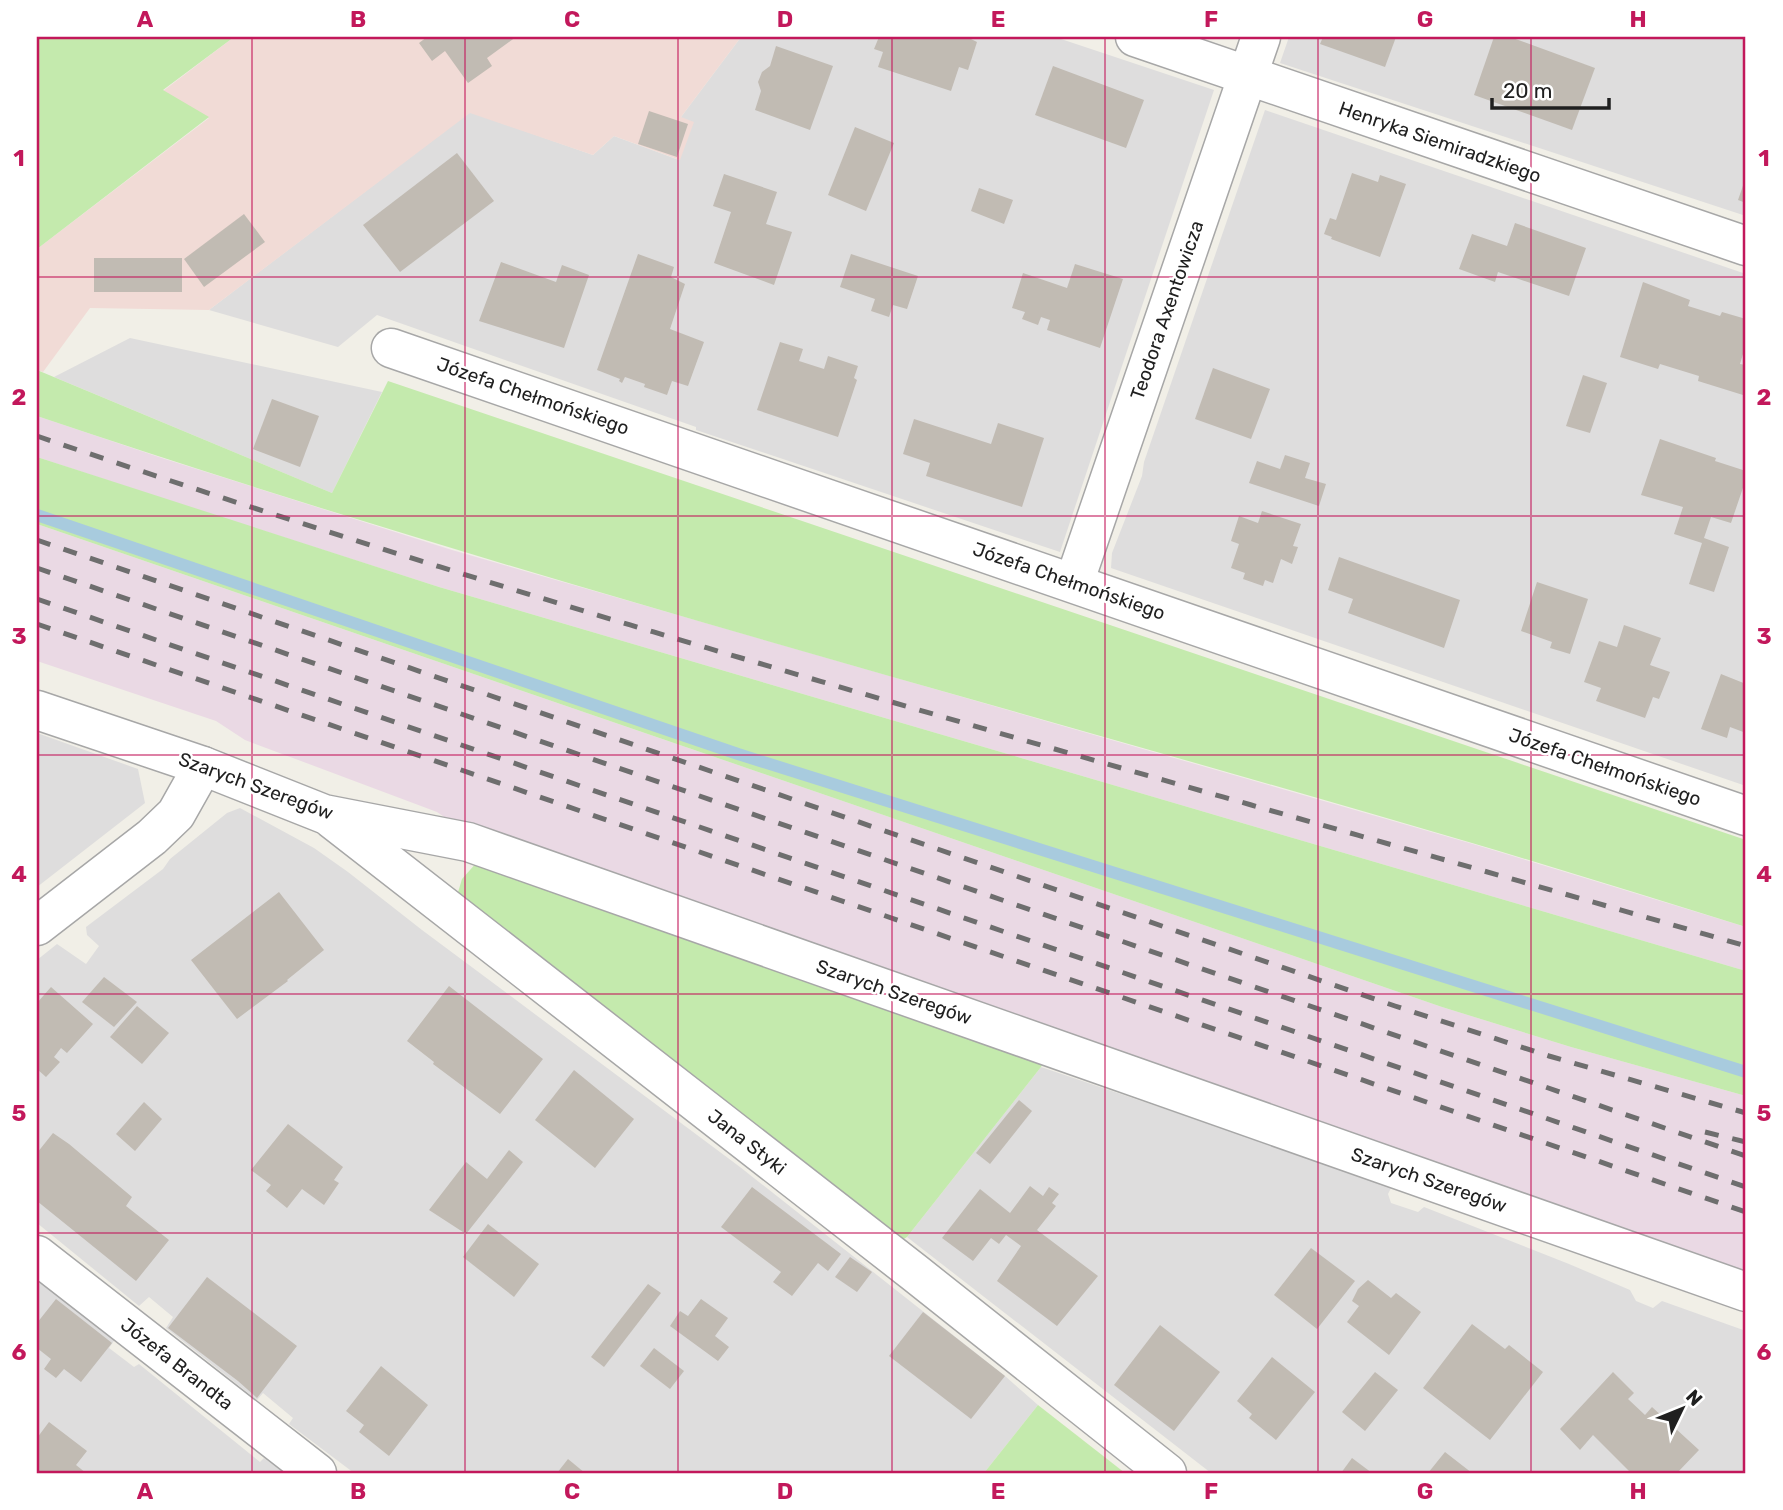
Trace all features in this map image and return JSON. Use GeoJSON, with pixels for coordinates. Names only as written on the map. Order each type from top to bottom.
{"type":"FeatureCollection","features":[{"type":"Feature","properties":{"kind":"street","name":"Henryka Siemiradzkiego"},"geometry":{"type":"LineString","coordinates":[[1135,37],[1746,246]]}},
{"type":"Feature","properties":{"kind":"street","name":"Teodora Axentowicza"},"geometry":{"type":"LineString","coordinates":[[1074,583],[1261,37]]}},
{"type":"Feature","properties":{"kind":"street","name":"Józefa Chełmońskiego"},"geometry":{"type":"LineString","coordinates":[[391,348],[1746,816]]}},
{"type":"Feature","properties":{"kind":"street","name":"Szarych Szeregów"},"geometry":{"type":"LineString","coordinates":[[37,710],[203,766],[324,814],[468,842],[1746,1292]]}},
{"type":"Feature","properties":{"kind":"street"},"geometry":{"type":"LineString","coordinates":[[37,926],[152,837],[176,814],[203,766]]}},
{"type":"Feature","properties":{"kind":"street","name":"Jana Styki"},"geometry":{"type":"LineString","coordinates":[[324,814],[915,1273],[1167,1473]]}},
{"type":"Feature","properties":{"kind":"street","name":"Józefa Brandta"},"geometry":{"type":"LineString","coordinates":[[37,1255],[317,1473]]}},
{"type":"Feature","properties":{"kind":"shaded area"},"geometry":{"type":"Polygon","coordinates":[[[234,37],[741,37],[681,117],[694,122],[680,160],[614,136],[593,155],[470,113],[209,310],[90,308],[43,372],[37,370],[37,249],[209,118],[163,91],[234,37]]]}},
{"type":"Feature","properties":{"kind":"shaded area"},"geometry":{"type":"Polygon","coordinates":[[[741,37],[1055,37],[1214,90],[1060,552],[696,430],[696,427],[377,315],[338,347],[209,310],[470,112],[593,155],[614,136],[679,160],[681,117],[741,37]]]}},
{"type":"Feature","properties":{"kind":"shaded area"},"geometry":{"type":"Polygon","coordinates":[[[1289,37],[1746,37],[1746,216],[1280,63],[1289,37]]]}},
{"type":"Feature","properties":{"kind":"shaded area"},"geometry":{"type":"Polygon","coordinates":[[[1265,110],[1746,274],[1746,786],[1111,568],[1112,553],[1142,476],[1144,462],[1265,110]]]}},
{"type":"Feature","properties":{"kind":"shaded area"},"geometry":{"type":"Polygon","coordinates":[[[130,338],[382,392],[332,493],[54,377],[130,338]]]}},
{"type":"Feature","properties":{"kind":"shaded area"},"geometry":{"type":"Polygon","coordinates":[[[37,416],[452,550],[1473,844],[1746,927],[1746,971],[439,587],[158,497],[37,457],[37,416]]]}},
{"type":"Feature","properties":{"kind":"shaded area"},"geometry":{"type":"Polygon","coordinates":[[[37,524],[1442,1007],[1571,1047],[1746,1096],[1746,1285],[463,830],[437,812],[245,740],[216,721],[37,661],[37,524]]]}},
{"type":"Feature","properties":{"kind":"shaded area"},"geometry":{"type":"Polygon","coordinates":[[[37,733],[138,769],[145,803],[37,887],[37,733]]]}},
{"type":"Feature","properties":{"kind":"shaded area"},"geometry":{"type":"Polygon","coordinates":[[[240,808],[314,848],[348,872],[740,1167],[1038,1405],[984,1473],[354,1473],[289,1424],[293,1418],[263,1393],[257,1400],[166,1328],[173,1317],[149,1297],[139,1306],[37,1223],[37,960],[57,944],[86,964],[99,946],[87,935],[86,927],[163,869],[170,859],[227,813],[240,808]]]}},
{"type":"Feature","properties":{"kind":"shaded area"},"geometry":{"type":"Polygon","coordinates":[[[1041,1067],[1392,1186],[1388,1194],[1391,1203],[1418,1212],[1424,1207],[1569,1264],[1630,1290],[1636,1301],[1653,1308],[1662,1301],[1746,1331],[1746,1473],[1211,1473],[907,1237],[1041,1067]]]}},
{"type":"Feature","properties":{"kind":"shaded area"},"geometry":{"type":"Polygon","coordinates":[[[37,1281],[70,1300],[116,1338],[109,1348],[134,1367],[139,1364],[260,1462],[264,1458],[284,1473],[37,1473],[37,1281]]]}},
{"type":"Feature","properties":{"kind":"green space"},"geometry":{"type":"Polygon","coordinates":[[[37,37],[234,37],[163,90],[209,117],[37,249],[37,37]]]}},
{"type":"Feature","properties":{"kind":"green space"},"geometry":{"type":"Polygon","coordinates":[[[37,370],[332,493],[388,381],[1746,840],[1746,927],[1472,843],[752,637],[215,475],[37,416],[37,370]]]}},
{"type":"Feature","properties":{"kind":"green space"},"geometry":{"type":"Polygon","coordinates":[[[37,457],[439,587],[1746,971],[1746,1096],[1571,1047],[1442,1007],[37,524],[37,457]]]}},
{"type":"Feature","properties":{"kind":"green space"},"geometry":{"type":"Polygon","coordinates":[[[478,861],[1046,1057],[1041,1067],[907,1237],[899,1242],[456,899],[462,879],[478,861]]]}},
{"type":"Feature","properties":{"kind":"green space"},"geometry":{"type":"Polygon","coordinates":[[[1038,1405],[1125,1473],[984,1473],[1038,1405]]]}},
{"type":"Feature","properties":{"kind":"building"},"geometry":{"type":"Polygon","coordinates":[[[427,37],[516,37],[487,58],[492,66],[468,83],[445,51],[432,61],[419,43],[427,37]]]}},
{"type":"Feature","properties":{"kind":"building"},"geometry":{"type":"Polygon","coordinates":[[[879,37],[967,37],[977,42],[968,70],[959,67],[951,91],[878,67],[883,52],[874,49],[879,37]]]}},
{"type":"Feature","properties":{"kind":"building"},"geometry":{"type":"Polygon","coordinates":[[[1323,37],[1396,37],[1385,67],[1320,44],[1323,37]]]}},
{"type":"Feature","properties":{"kind":"building"},"geometry":{"type":"Polygon","coordinates":[[[1494,37],[1510,37],[1595,68],[1572,130],[1474,95],[1494,37]]]}},
{"type":"Feature","properties":{"kind":"building"},"geometry":{"type":"Polygon","coordinates":[[[776,46],[833,66],[810,130],[755,110],[761,91],[758,82],[762,72],[770,66],[776,46]]]}},
{"type":"Feature","properties":{"kind":"building"},"geometry":{"type":"Polygon","coordinates":[[[1053,66],[1144,100],[1126,148],[1035,115],[1053,66]]]}},
{"type":"Feature","properties":{"kind":"building"},"geometry":{"type":"Polygon","coordinates":[[[649,111],[688,124],[677,157],[638,144],[649,111]]]}},
{"type":"Feature","properties":{"kind":"building"},"geometry":{"type":"Polygon","coordinates":[[[855,127],[894,143],[866,211],[828,195],[855,127]]]}},
{"type":"Feature","properties":{"kind":"building"},"geometry":{"type":"Polygon","coordinates":[[[457,153],[494,201],[400,272],[363,225],[457,153]]]}},
{"type":"Feature","properties":{"kind":"building"},"geometry":{"type":"Polygon","coordinates":[[[1352,173],[1378,182],[1380,175],[1406,184],[1380,257],[1324,234],[1330,218],[1336,220],[1352,173]]]}},
{"type":"Feature","properties":{"kind":"building"},"geometry":{"type":"Polygon","coordinates":[[[724,174],[777,192],[766,224],[792,232],[774,285],[714,263],[731,212],[713,206],[724,174]]]}},
{"type":"Feature","properties":{"kind":"building"},"geometry":{"type":"Polygon","coordinates":[[[1746,177],[1746,203],[1738,200],[1746,177]]]}},
{"type":"Feature","properties":{"kind":"building"},"geometry":{"type":"Polygon","coordinates":[[[979,188],[1013,200],[1004,224],[971,211],[979,188]]]}},
{"type":"Feature","properties":{"kind":"building"},"geometry":{"type":"Polygon","coordinates":[[[244,214],[265,242],[204,287],[184,259],[244,214]]]}},
{"type":"Feature","properties":{"kind":"building"},"geometry":{"type":"Polygon","coordinates":[[[1515,223],[1586,248],[1569,296],[1498,272],[1495,282],[1459,269],[1472,234],[1507,246],[1515,223]]]}},
{"type":"Feature","properties":{"kind":"building"},"geometry":{"type":"Polygon","coordinates":[[[638,254],[674,267],[671,277],[685,284],[670,329],[704,342],[688,386],[672,381],[667,395],[625,377],[622,383],[620,379],[597,370],[638,254]]]}},
{"type":"Feature","properties":{"kind":"building"},"geometry":{"type":"Polygon","coordinates":[[[851,254],[918,276],[907,309],[893,305],[889,317],[871,311],[875,299],[840,287],[851,254]]]}},
{"type":"Feature","properties":{"kind":"building"},"geometry":{"type":"Polygon","coordinates":[[[94,258],[182,258],[182,292],[94,292],[94,258]]]}},
{"type":"Feature","properties":{"kind":"building"},"geometry":{"type":"Polygon","coordinates":[[[501,262],[556,282],[562,265],[589,275],[564,348],[479,321],[501,262]]]}},
{"type":"Feature","properties":{"kind":"building"},"geometry":{"type":"Polygon","coordinates":[[[1075,264],[1123,279],[1100,348],[1047,330],[1050,320],[1041,317],[1038,325],[1022,319],[1025,312],[1012,308],[1023,273],[1067,288],[1075,264]]]}},
{"type":"Feature","properties":{"kind":"building"},"geometry":{"type":"Polygon","coordinates":[[[1643,282],[1690,300],[1688,306],[1720,316],[1722,312],[1746,319],[1746,344],[1740,364],[1746,365],[1746,387],[1743,395],[1698,381],[1699,376],[1660,364],[1658,369],[1620,357],[1643,282]]]}},
{"type":"Feature","properties":{"kind":"building"},"geometry":{"type":"Polygon","coordinates":[[[780,342],[803,349],[799,361],[824,369],[828,356],[858,366],[854,378],[857,380],[838,437],[757,410],[780,342]]]}},
{"type":"Feature","properties":{"kind":"building"},"geometry":{"type":"Polygon","coordinates":[[[1213,368],[1270,389],[1251,439],[1195,419],[1213,368]]]}},
{"type":"Feature","properties":{"kind":"building"},"geometry":{"type":"Polygon","coordinates":[[[1583,375],[1607,383],[1590,433],[1566,426],[1583,375]]]}},
{"type":"Feature","properties":{"kind":"building"},"geometry":{"type":"Polygon","coordinates":[[[272,399],[319,416],[300,467],[253,449],[272,399]]]}},
{"type":"Feature","properties":{"kind":"building"},"geometry":{"type":"Polygon","coordinates":[[[914,419],[991,444],[998,423],[1044,438],[1022,507],[926,476],[930,463],[903,454],[914,419]]]}},
{"type":"Feature","properties":{"kind":"building"},"geometry":{"type":"Polygon","coordinates":[[[1660,439],[1746,471],[1746,479],[1731,523],[1711,517],[1704,538],[1729,547],[1714,592],[1689,584],[1702,543],[1674,534],[1683,507],[1641,495],[1660,439]]]}},
{"type":"Feature","properties":{"kind":"building"},"geometry":{"type":"Polygon","coordinates":[[[1285,455],[1310,463],[1305,478],[1326,484],[1319,506],[1249,483],[1257,461],[1280,469],[1285,455]]]}},
{"type":"Feature","properties":{"kind":"building"},"geometry":{"type":"Polygon","coordinates":[[[1262,511],[1301,524],[1293,546],[1298,547],[1292,564],[1281,559],[1273,583],[1265,580],[1263,586],[1243,579],[1245,573],[1231,568],[1239,544],[1231,541],[1239,516],[1258,523],[1262,511]]]}},
{"type":"Feature","properties":{"kind":"building"},"geometry":{"type":"Polygon","coordinates":[[[1339,557],[1460,600],[1444,648],[1348,613],[1353,599],[1328,590],[1339,557]]]}},
{"type":"Feature","properties":{"kind":"building"},"geometry":{"type":"Polygon","coordinates":[[[1537,582],[1588,599],[1570,654],[1550,648],[1552,642],[1521,631],[1537,582]]]}},
{"type":"Feature","properties":{"kind":"building"},"geometry":{"type":"Polygon","coordinates":[[[1624,625],[1661,638],[1650,665],[1670,672],[1659,699],[1653,697],[1645,718],[1596,701],[1601,688],[1584,682],[1599,641],[1617,647],[1624,625]]]}},
{"type":"Feature","properties":{"kind":"building"},"geometry":{"type":"Polygon","coordinates":[[[1721,674],[1746,684],[1746,733],[1730,727],[1727,738],[1701,729],[1721,674]]]}},
{"type":"Feature","properties":{"kind":"building"},"geometry":{"type":"Polygon","coordinates":[[[279,892],[324,950],[237,1019],[191,960],[279,892]]]}},
{"type":"Feature","properties":{"kind":"building"},"geometry":{"type":"Polygon","coordinates":[[[104,977],[137,1002],[114,1027],[82,1002],[104,977]]]}},
{"type":"Feature","properties":{"kind":"building"},"geometry":{"type":"Polygon","coordinates":[[[449,986],[543,1059],[500,1114],[407,1041],[449,986]]]}},
{"type":"Feature","properties":{"kind":"building"},"geometry":{"type":"Polygon","coordinates":[[[51,987],[93,1024],[67,1053],[61,1048],[54,1057],[60,1062],[46,1077],[37,1069],[37,1003],[51,987]]]}},
{"type":"Feature","properties":{"kind":"building"},"geometry":{"type":"Polygon","coordinates":[[[137,1006],[169,1033],[142,1064],[110,1037],[137,1006]]]}},
{"type":"Feature","properties":{"kind":"building"},"geometry":{"type":"Polygon","coordinates":[[[574,1070],[634,1119],[595,1168],[535,1120],[574,1070]]]}},
{"type":"Feature","properties":{"kind":"building"},"geometry":{"type":"Polygon","coordinates":[[[1019,1100],[1032,1111],[990,1164],[976,1153],[1019,1100]]]}},
{"type":"Feature","properties":{"kind":"building"},"geometry":{"type":"Polygon","coordinates":[[[144,1102],[162,1119],[135,1151],[116,1134],[144,1102]]]}},
{"type":"Feature","properties":{"kind":"building"},"geometry":{"type":"Polygon","coordinates":[[[288,1124],[343,1167],[334,1180],[339,1183],[324,1205],[302,1189],[287,1208],[266,1191],[271,1185],[251,1170],[288,1124]]]}},
{"type":"Feature","properties":{"kind":"building"},"geometry":{"type":"Polygon","coordinates":[[[53,1133],[132,1197],[126,1206],[169,1240],[136,1281],[37,1201],[37,1153],[53,1133]]]}},
{"type":"Feature","properties":{"kind":"building"},"geometry":{"type":"Polygon","coordinates":[[[509,1150],[523,1162],[466,1234],[429,1210],[466,1162],[487,1179],[509,1150]]]}},
{"type":"Feature","properties":{"kind":"building"},"geometry":{"type":"Polygon","coordinates":[[[1030,1186],[1043,1196],[1049,1187],[1059,1194],[1052,1203],[1056,1206],[1037,1230],[1098,1276],[1057,1326],[997,1281],[1021,1246],[1006,1235],[999,1244],[991,1238],[973,1261],[942,1238],[980,1189],[1010,1213],[1030,1186]]]}},
{"type":"Feature","properties":{"kind":"building"},"geometry":{"type":"Polygon","coordinates":[[[752,1187],[841,1254],[828,1271],[818,1263],[792,1296],[773,1282],[781,1272],[721,1227],[752,1187]]]}},
{"type":"Feature","properties":{"kind":"building"},"geometry":{"type":"Polygon","coordinates":[[[488,1224],[539,1264],[514,1297],[463,1257],[488,1224]]]}},
{"type":"Feature","properties":{"kind":"building"},"geometry":{"type":"Polygon","coordinates":[[[1311,1248],[1355,1281],[1317,1329],[1274,1295],[1311,1248]]]}},
{"type":"Feature","properties":{"kind":"building"},"geometry":{"type":"Polygon","coordinates":[[[850,1257],[872,1272],[857,1292],[835,1277],[850,1257]]]}},
{"type":"Feature","properties":{"kind":"building"},"geometry":{"type":"Polygon","coordinates":[[[207,1277],[297,1346],[257,1398],[168,1328],[207,1277]]]}},
{"type":"Feature","properties":{"kind":"building"},"geometry":{"type":"Polygon","coordinates":[[[1368,1280],[1391,1298],[1396,1293],[1421,1312],[1389,1355],[1347,1322],[1359,1306],[1352,1301],[1358,1289],[1368,1280]]]}},
{"type":"Feature","properties":{"kind":"building"},"geometry":{"type":"Polygon","coordinates":[[[648,1284],[661,1293],[604,1367],[591,1357],[648,1284]]]}},
{"type":"Feature","properties":{"kind":"building"},"geometry":{"type":"Polygon","coordinates":[[[56,1299],[112,1343],[81,1382],[64,1369],[56,1378],[44,1369],[51,1359],[37,1348],[37,1323],[56,1299]]]}},
{"type":"Feature","properties":{"kind":"building"},"geometry":{"type":"Polygon","coordinates":[[[701,1299],[728,1318],[715,1336],[729,1347],[718,1361],[670,1326],[680,1311],[688,1316],[701,1299]]]}},
{"type":"Feature","properties":{"kind":"building"},"geometry":{"type":"Polygon","coordinates":[[[923,1312],[1005,1376],[971,1419],[889,1356],[923,1312]]]}},
{"type":"Feature","properties":{"kind":"building"},"geometry":{"type":"Polygon","coordinates":[[[1472,1324],[1505,1349],[1509,1345],[1543,1372],[1490,1440],[1423,1388],[1472,1324]]]}},
{"type":"Feature","properties":{"kind":"building"},"geometry":{"type":"Polygon","coordinates":[[[1160,1325],[1220,1372],[1174,1431],[1114,1385],[1160,1325]]]}},
{"type":"Feature","properties":{"kind":"building"},"geometry":{"type":"Polygon","coordinates":[[[654,1348],[684,1371],[670,1389],[640,1366],[654,1348]]]}},
{"type":"Feature","properties":{"kind":"building"},"geometry":{"type":"Polygon","coordinates":[[[1272,1357],[1315,1392],[1276,1440],[1249,1418],[1252,1414],[1237,1401],[1272,1357]]]}},
{"type":"Feature","properties":{"kind":"building"},"geometry":{"type":"Polygon","coordinates":[[[381,1366],[428,1405],[389,1456],[359,1432],[364,1425],[346,1411],[381,1366]]]}},
{"type":"Feature","properties":{"kind":"building"},"geometry":{"type":"Polygon","coordinates":[[[1375,1372],[1398,1390],[1365,1431],[1342,1412],[1375,1372]]]}},
{"type":"Feature","properties":{"kind":"building"},"geometry":{"type":"Polygon","coordinates":[[[1613,1372],[1634,1393],[1628,1399],[1645,1415],[1652,1407],[1699,1450],[1677,1473],[1631,1473],[1593,1435],[1580,1450],[1560,1429],[1613,1372]]]}},
{"type":"Feature","properties":{"kind":"building"},"geometry":{"type":"Polygon","coordinates":[[[49,1422],[87,1451],[76,1465],[86,1473],[37,1473],[37,1438],[49,1422]]]}},
{"type":"Feature","properties":{"kind":"building"},"geometry":{"type":"Polygon","coordinates":[[[1445,1452],[1472,1473],[1428,1473],[1445,1452]]]}},
{"type":"Feature","properties":{"kind":"building"},"geometry":{"type":"Polygon","coordinates":[[[1352,1458],[1372,1473],[1341,1473],[1352,1458]]]}},
{"type":"Feature","properties":{"kind":"building"},"geometry":{"type":"Polygon","coordinates":[[[568,1459],[585,1473],[557,1473],[568,1459]]]}},
{"type":"Feature","properties":{"kind":"waterway"},"geometry":{"type":"LineString","coordinates":[[37,515],[738,754],[1746,1072]]}},
{"type":"Feature","properties":{"kind":"railway"},"geometry":{"type":"LineString","coordinates":[[37,436],[249,506],[675,638],[1746,946]]}},
{"type":"Feature","properties":{"kind":"railway"},"geometry":{"type":"LineString","coordinates":[[37,540],[1395,1006],[1549,1056],[1746,1113]]}},
{"type":"Feature","properties":{"kind":"railway"},"geometry":{"type":"LineString","coordinates":[[37,568],[1746,1156]]}},
{"type":"Feature","properties":{"kind":"railway"},"geometry":{"type":"LineString","coordinates":[[37,599],[1746,1187]]}},
{"type":"Feature","properties":{"kind":"railway"},"geometry":{"type":"LineString","coordinates":[[37,624],[1746,1212]]}},
{"type":"Feature","properties":{"kind":"railway"},"geometry":{"type":"LineString","coordinates":[[1705,1132],[1746,1142]]}}]}
